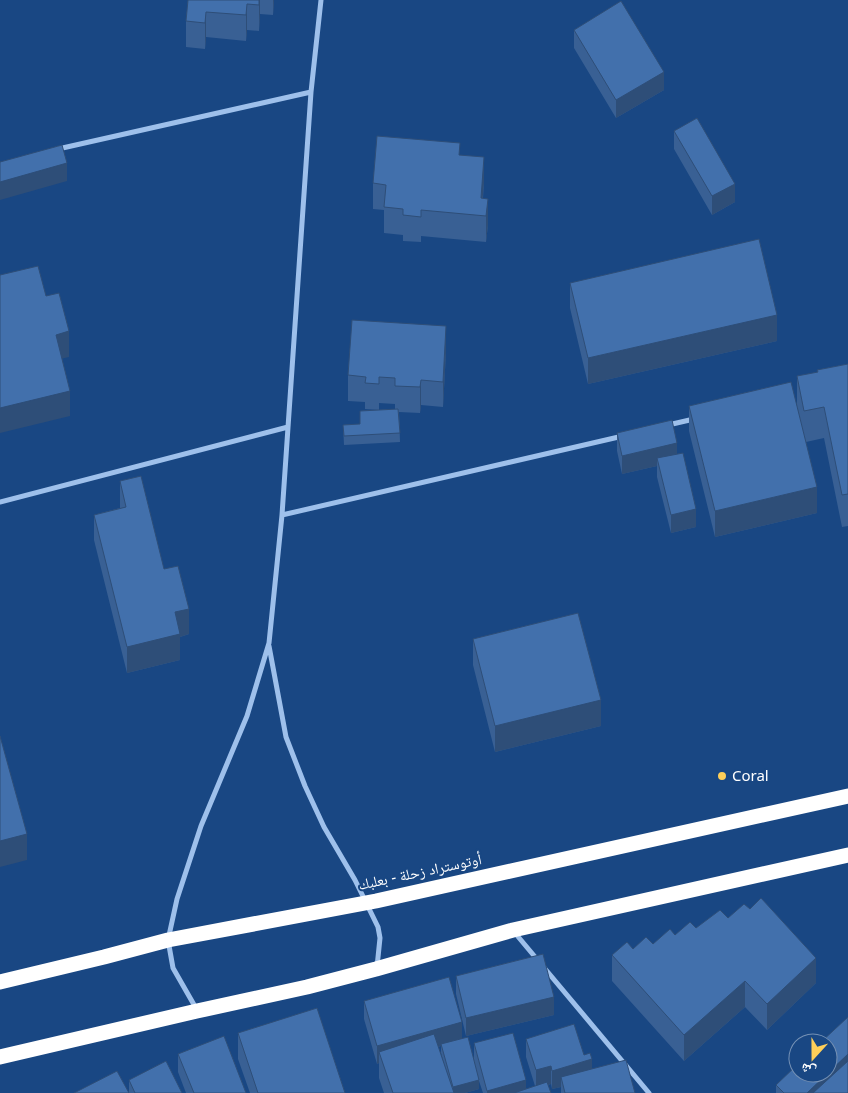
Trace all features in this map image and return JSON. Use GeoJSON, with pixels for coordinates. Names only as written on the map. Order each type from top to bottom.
{"type":"FeatureCollection","features":[{"type":"Feature","properties":{"kind":"highway","name":"أوتوستراد زحلة - بعلبك"},"geometry":{"type":"LineString","coordinates":[[0,982],[168,940],[365,902],[665,838],[848,796]]}},
{"type":"Feature","properties":{"kind":"highway"},"geometry":{"type":"LineString","coordinates":[[0,1057],[307,987],[514,930],[848,855]]}},
{"type":"Feature","properties":{"kind":"street"},"geometry":{"type":"LineString","coordinates":[[197,1011],[173,968],[168,940],[177,899],[201,826],[248,716],[269,643],[282,515],[311,92],[321,0]]}},
{"type":"Feature","properties":{"kind":"street"},"geometry":{"type":"LineString","coordinates":[[49,151],[311,92]]}},
{"type":"Feature","properties":{"kind":"street"},"geometry":{"type":"LineString","coordinates":[[666,426],[704,417]]}},
{"type":"Feature","properties":{"kind":"street"},"geometry":{"type":"LineString","coordinates":[[0,502],[288,427]]}},
{"type":"Feature","properties":{"kind":"street"},"geometry":{"type":"LineString","coordinates":[[282,515],[627,435]]}},
{"type":"Feature","properties":{"kind":"street"},"geometry":{"type":"LineString","coordinates":[[269,643],[286,737],[304,786],[378,927],[380,938],[376,969]]}},
{"type":"Feature","properties":{"kind":"street"},"geometry":{"type":"LineString","coordinates":[[514,930],[649,1093]]}},
{"type":"Feature","properties":{"kind":"building"},"geometry":{"type":"Polygon","coordinates":[[[188,0],[259,0],[259,5],[247,4],[246,15],[206,12],[205,23],[186,21],[188,0]]]}},
{"type":"Feature","properties":{"kind":"building"},"geometry":{"type":"Polygon","coordinates":[[[621,1],[664,72],[616,100],[574,30],[621,1]]]}},
{"type":"Feature","properties":{"kind":"building"},"geometry":{"type":"Polygon","coordinates":[[[697,118],[735,184],[712,196],[674,131],[697,118]]]}},
{"type":"Feature","properties":{"kind":"building"},"geometry":{"type":"Polygon","coordinates":[[[377,136],[460,143],[459,155],[484,157],[481,198],[488,199],[486,216],[421,210],[421,217],[403,215],[403,209],[384,207],[386,185],[373,183],[377,136]]]}},
{"type":"Feature","properties":{"kind":"building"},"geometry":{"type":"Polygon","coordinates":[[[62,145],[67,163],[0,182],[0,162],[62,145]]]}},
{"type":"Feature","properties":{"kind":"building"},"geometry":{"type":"Polygon","coordinates":[[[759,239],[777,315],[588,358],[570,283],[759,239]]]}},
{"type":"Feature","properties":{"kind":"building"},"geometry":{"type":"Polygon","coordinates":[[[38,266],[46,296],[59,293],[69,331],[56,335],[70,391],[0,408],[0,275],[38,266]]]}},
{"type":"Feature","properties":{"kind":"building"},"geometry":{"type":"Polygon","coordinates":[[[352,320],[446,326],[443,382],[421,380],[420,387],[395,386],[395,378],[379,377],[379,384],[365,383],[366,377],[348,375],[352,320]]]}},
{"type":"Feature","properties":{"kind":"building"},"geometry":{"type":"Polygon","coordinates":[[[848,364],[848,494],[842,495],[824,407],[804,411],[797,376],[848,364]]]}},
{"type":"Feature","properties":{"kind":"building"},"geometry":{"type":"Polygon","coordinates":[[[791,382],[817,487],[715,511],[689,406],[791,382]]]}},
{"type":"Feature","properties":{"kind":"building"},"geometry":{"type":"Polygon","coordinates":[[[398,409],[400,433],[344,436],[343,425],[360,424],[360,411],[398,409]]]}},
{"type":"Feature","properties":{"kind":"building"},"geometry":{"type":"Polygon","coordinates":[[[672,420],[677,443],[622,456],[617,433],[672,420]]]}},
{"type":"Feature","properties":{"kind":"building"},"geometry":{"type":"Polygon","coordinates":[[[683,453],[696,509],[671,515],[657,458],[683,453]]]}},
{"type":"Feature","properties":{"kind":"building"},"geometry":{"type":"Polygon","coordinates":[[[141,476],[164,569],[178,566],[189,609],[175,612],[180,634],[127,647],[94,515],[126,507],[120,481],[141,476]]]}},
{"type":"Feature","properties":{"kind":"building"},"geometry":{"type":"Polygon","coordinates":[[[578,613],[601,700],[495,726],[473,639],[578,613]]]}},
{"type":"Feature","properties":{"kind":"building"},"geometry":{"type":"Polygon","coordinates":[[[0,736],[27,834],[0,841],[0,736]]]}},
{"type":"Feature","properties":{"kind":"building"},"geometry":{"type":"Polygon","coordinates":[[[761,898],[816,958],[767,1004],[745,981],[684,1035],[612,955],[627,942],[633,949],[646,937],[653,944],[670,929],[675,935],[690,922],[696,928],[720,910],[728,918],[744,904],[750,909],[761,898]]]}},
{"type":"Feature","properties":{"kind":"building"},"geometry":{"type":"Polygon","coordinates":[[[543,954],[554,997],[466,1018],[456,976],[543,954]]]}},
{"type":"Feature","properties":{"kind":"building"},"geometry":{"type":"Polygon","coordinates":[[[449,977],[462,1022],[377,1046],[364,1001],[449,977]]]}},
{"type":"Feature","properties":{"kind":"building"},"geometry":{"type":"Polygon","coordinates":[[[317,1008],[345,1093],[258,1093],[238,1033],[317,1008]]]}},
{"type":"Feature","properties":{"kind":"building"},"geometry":{"type":"Polygon","coordinates":[[[848,1017],[848,1054],[838,1064],[838,1033],[831,1033],[848,1017]]]}},
{"type":"Feature","properties":{"kind":"building"},"geometry":{"type":"Polygon","coordinates":[[[574,1024],[584,1055],[590,1053],[592,1059],[552,1071],[551,1066],[536,1070],[526,1039],[574,1024]]]}},
{"type":"Feature","properties":{"kind":"building"},"geometry":{"type":"Polygon","coordinates":[[[513,1033],[526,1080],[487,1091],[474,1043],[513,1033]]]}},
{"type":"Feature","properties":{"kind":"building"},"geometry":{"type":"Polygon","coordinates":[[[434,1034],[454,1093],[393,1093],[379,1052],[434,1034]]]}},
{"type":"Feature","properties":{"kind":"building"},"geometry":{"type":"Polygon","coordinates":[[[224,1036],[246,1093],[194,1093],[178,1054],[224,1036]]]}},
{"type":"Feature","properties":{"kind":"building"},"geometry":{"type":"Polygon","coordinates":[[[468,1037],[479,1080],[453,1087],[441,1044],[468,1037]]]}},
{"type":"Feature","properties":{"kind":"building"},"geometry":{"type":"Polygon","coordinates":[[[626,1060],[635,1093],[565,1093],[561,1077],[626,1060]]]}},
{"type":"Feature","properties":{"kind":"building"},"geometry":{"type":"Polygon","coordinates":[[[166,1061],[182,1093],[135,1093],[129,1080],[166,1061]]]}},
{"type":"Feature","properties":{"kind":"building"},"geometry":{"type":"Polygon","coordinates":[[[848,1061],[848,1093],[813,1093],[824,1083],[838,1083],[838,1070],[848,1061]]]}},
{"type":"Feature","properties":{"kind":"building"},"geometry":{"type":"Polygon","coordinates":[[[117,1071],[129,1093],[74,1093],[117,1071]]]}},
{"type":"Feature","properties":{"kind":"building"},"geometry":{"type":"Polygon","coordinates":[[[788,1074],[788,1083],[818,1083],[807,1093],[784,1093],[776,1085],[788,1074]]]}},
{"type":"Feature","properties":{"kind":"building"},"geometry":{"type":"Polygon","coordinates":[[[547,1082],[551,1093],[514,1093],[547,1082]]]}},
{"type":"Feature","properties":{"kind":"place","name":"Coral"},"geometry":{"type":"Point","coordinates":[722,776]}}]}
